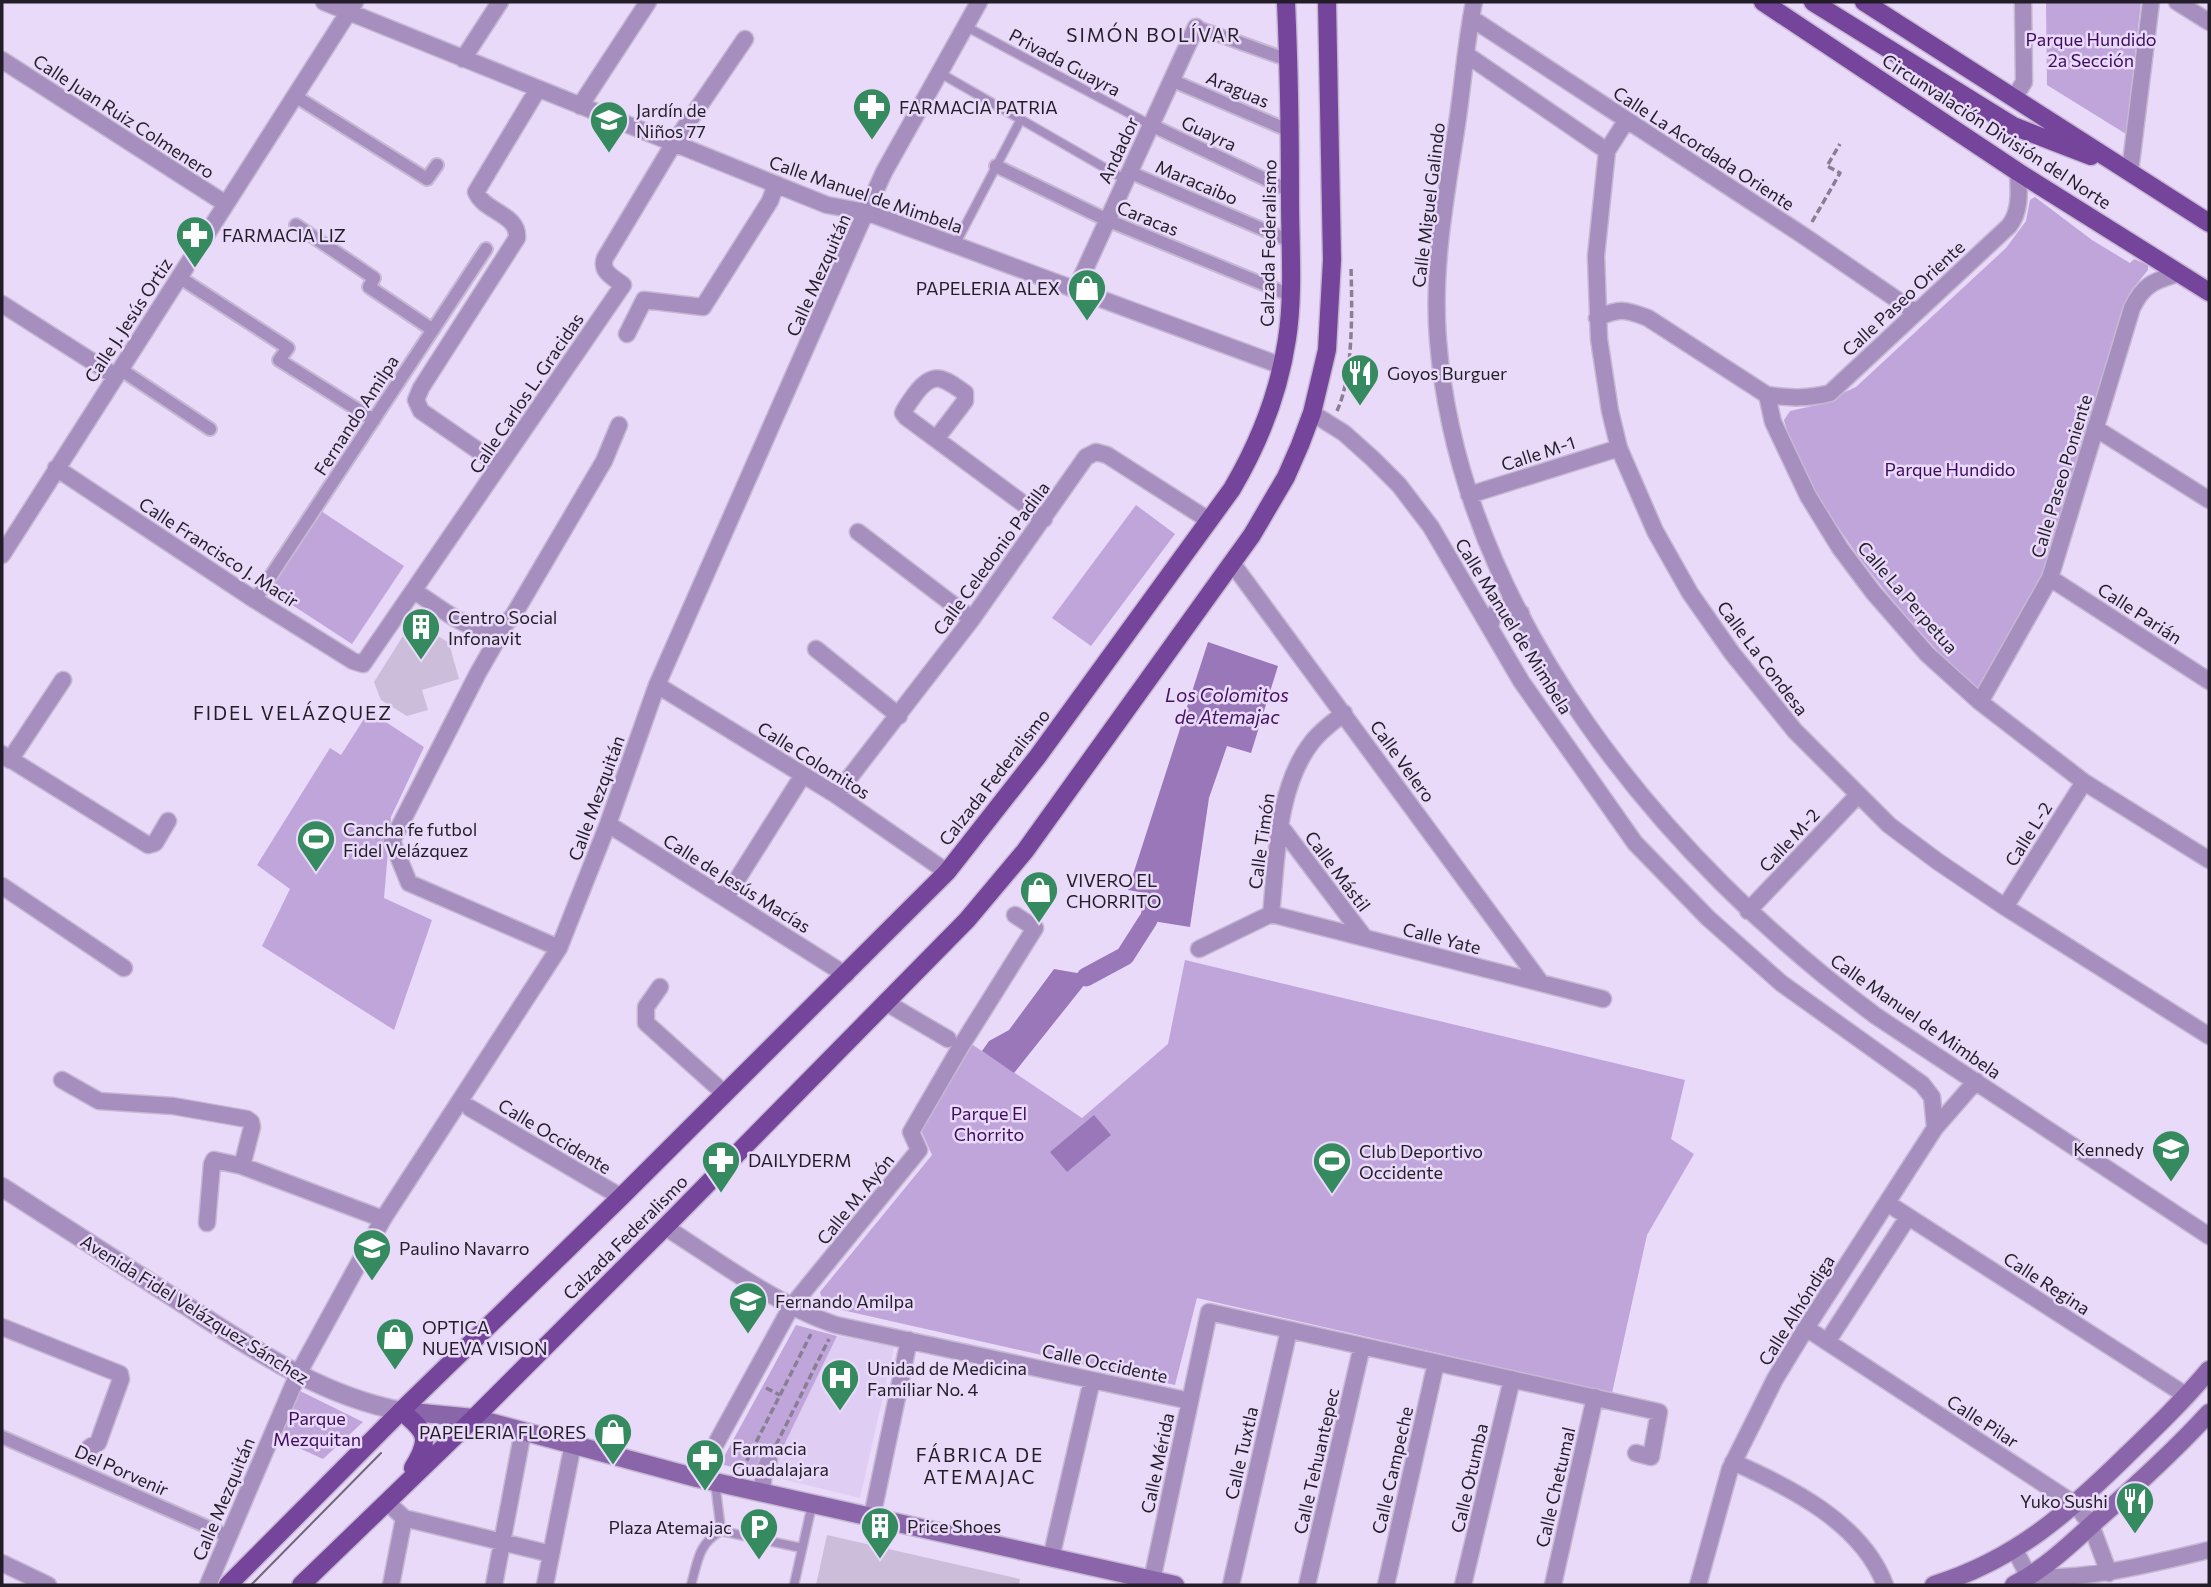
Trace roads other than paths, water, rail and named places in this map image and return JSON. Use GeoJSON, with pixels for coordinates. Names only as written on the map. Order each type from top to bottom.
{"type":"FeatureCollection","features":[{"type":"Feature","properties":{"kind":"main road","name":"Calzada Federalismo"},"geometry":{"type":"LineString","coordinates":[[228,1585],[947,872],[1038,756],[1232,489],[1267,418],[1288,337],[1290,131],[1286,2]]}},
{"type":"Feature","properties":{"kind":"main road","name":"Calzada Federalismo"},"geometry":{"type":"LineString","coordinates":[[401,1489],[665,1227],[967,920],[1025,851],[1252,535],[1281,486],[1300,445],[1312,413],[1327,350],[1332,295],[1327,2]]}},
{"type":"Feature","properties":{"kind":"main road","name":"Circunvalación División del Norte"},"geometry":{"type":"LineString","coordinates":[[1763,2],[2018,172],[2209,292]]}},
{"type":"Feature","properties":{"kind":"main road"},"geometry":{"type":"LineString","coordinates":[[1776,2],[1782,6],[1787,18]]}},
{"type":"Feature","properties":{"kind":"main road"},"geometry":{"type":"LineString","coordinates":[[1813,2],[2013,126],[2130,171]]}},
{"type":"Feature","properties":{"kind":"main road","name":"Circunvalación División del Norte"},"geometry":{"type":"LineString","coordinates":[[1864,2],[2209,223]]}},
{"type":"Feature","properties":{"kind":"main road"},"geometry":{"type":"LineString","coordinates":[[1943,1584],[1993,1563],[2015,1550],[2076,1505],[2187,1396],[2209,1370]]}},
{"type":"Feature","properties":{"kind":"main road"},"geometry":{"type":"LineString","coordinates":[[301,1585],[401,1489],[424,1451],[422,1430],[401,1411]]}},
{"type":"Feature","properties":{"kind":"main road","name":"Avenida Fidel Velázquez Sánchez"},"geometry":{"type":"LineString","coordinates":[[401,1411],[474,1418],[706,1480],[1175,1585]]}},
{"type":"Feature","properties":{"kind":"main road"},"geometry":{"type":"LineString","coordinates":[[2023,1583],[2173,1452],[2209,1413]]}},
{"type":"Feature","properties":{"kind":"street","name":"Calle Manuel de Mimbela"},"geometry":{"type":"LineString","coordinates":[[324,2],[352,7],[463,59],[827,205],[866,212],[1282,366]]}},
{"type":"Feature","properties":{"kind":"street"},"geometry":{"type":"LineString","coordinates":[[463,59],[500,2]]}},
{"type":"Feature","properties":{"kind":"street"},"geometry":{"type":"LineString","coordinates":[[580,106],[648,2]]}},
{"type":"Feature","properties":{"kind":"street","name":"Calle Mezquitán"},"geometry":{"type":"LineString","coordinates":[[208,1585],[298,1374],[383,1219],[559,948],[608,824],[657,685],[866,212],[884,172],[979,2]]}},
{"type":"Feature","properties":{"kind":"street","name":"Calle Miguel Galindo"},"geometry":{"type":"LineString","coordinates":[[1469,495],[1451,433],[1443,386],[1435,285],[1440,229],[1475,2]]}},
{"type":"Feature","properties":{"kind":"street"},"geometry":{"type":"LineString","coordinates":[[2014,98],[2024,82],[2023,2]]}},
{"type":"Feature","properties":{"kind":"street"},"geometry":{"type":"LineString","coordinates":[[2130,171],[2151,2]]}},
{"type":"Feature","properties":{"kind":"street"},"geometry":{"type":"LineString","coordinates":[[2177,2],[2209,22]]}},
{"type":"Feature","properties":{"kind":"street","name":"Calle J. Jesús Ortiz"},"geometry":{"type":"LineString","coordinates":[[2,555],[352,7]]}},
{"type":"Feature","properties":{"kind":"street","name":"Calle La Acordada Oriente"},"geometry":{"type":"LineString","coordinates":[[1471,18],[1915,312]]}},
{"type":"Feature","properties":{"kind":"street"},"geometry":{"type":"LineString","coordinates":[[1196,27],[1288,60]]}},
{"type":"Feature","properties":{"kind":"street","name":"Andador"},"geometry":{"type":"LineString","coordinates":[[1076,289],[1196,27]]}},
{"type":"Feature","properties":{"kind":"street"},"geometry":{"type":"LineString","coordinates":[[674,144],[745,39]]}},
{"type":"Feature","properties":{"kind":"street"},"geometry":{"type":"LineString","coordinates":[[1467,55],[1607,150]]}},
{"type":"Feature","properties":{"kind":"street","name":"Calle Juan Ruiz Colmenero"},"geometry":{"type":"LineString","coordinates":[[2,61],[226,204]]}},
{"type":"Feature","properties":{"kind":"street","name":"Araguas"},"geometry":{"type":"LineString","coordinates":[[1171,80],[1290,131]]}},
{"type":"Feature","properties":{"kind":"street"},"geometry":{"type":"LineString","coordinates":[[499,465],[421,411],[416,400],[421,388],[517,238],[518,229],[514,223],[480,201],[476,192],[538,89]]}},
{"type":"Feature","properties":{"kind":"street"},"geometry":{"type":"LineString","coordinates":[[295,96],[427,179],[437,165]]}},
{"type":"Feature","properties":{"kind":"street","name":"Calle La Condesa"},"geometry":{"type":"LineString","coordinates":[[1626,121],[1607,150],[1596,256],[1597,318],[1610,411],[1619,448],[1655,531],[1690,593],[1732,653],[1795,732],[1889,825],[2005,907],[2209,1036]]}},
{"type":"Feature","properties":{"kind":"street","name":"Guayra"},"geometry":{"type":"LineString","coordinates":[[1150,125],[1290,191]]}},
{"type":"Feature","properties":{"kind":"street","name":"Calle Carlos L. Gracidas"},"geometry":{"type":"LineString","coordinates":[[363,664],[624,285],[605,271],[602,264],[604,258],[674,144]]}},
{"type":"Feature","properties":{"kind":"street","name":"Caracas"},"geometry":{"type":"LineString","coordinates":[[996,166],[1107,220],[1290,295]]}},
{"type":"Feature","properties":{"kind":"street","name":"Calle Paseo Oriente"},"geometry":{"type":"LineString","coordinates":[[1767,395],[1792,399],[1830,393],[2015,219],[2018,172]]}},
{"type":"Feature","properties":{"kind":"street","name":"Maracaibo"},"geometry":{"type":"LineString","coordinates":[[1127,176],[1290,241]]}},
{"type":"Feature","properties":{"kind":"street"},"geometry":{"type":"LineString","coordinates":[[627,334],[645,300],[704,307],[770,201],[776,184]]}},
{"type":"Feature","properties":{"kind":"street"},"geometry":{"type":"LineString","coordinates":[[296,225],[374,278],[369,287],[433,330]]}},
{"type":"Feature","properties":{"kind":"street","name":"Fernando Amilpa"},"geometry":{"type":"LineString","coordinates":[[255,600],[486,249]]}},
{"type":"Feature","properties":{"kind":"street","name":"Calle Paseo Poniente"},"geometry":{"type":"LineString","coordinates":[[1980,702],[2050,578],[2132,308],[2140,293],[2156,281],[2179,273]]}},
{"type":"Feature","properties":{"kind":"street"},"geometry":{"type":"LineString","coordinates":[[179,277],[288,348],[279,360],[374,420]]}},
{"type":"Feature","properties":{"kind":"street"},"geometry":{"type":"LineString","coordinates":[[2,304],[210,429]]}},
{"type":"Feature","properties":{"kind":"street"},"geometry":{"type":"LineString","coordinates":[[1597,318],[1615,310],[1648,318],[1767,395]]}},
{"type":"Feature","properties":{"kind":"street","name":"Calle La Perpetua"},"geometry":{"type":"LineString","coordinates":[[1767,395],[1773,422],[1808,496],[1840,548],[1873,592],[1927,654],[1980,702],[2084,782],[2209,860]]}},
{"type":"Feature","properties":{"kind":"street","name":"Calle Manuel de Mimbela"},"geometry":{"type":"LineString","coordinates":[[1312,413],[1344,433],[1399,485],[1431,527],[1521,681],[1635,843],[1708,918],[1781,983],[1922,1084],[1932,1097],[1935,1128]]}},
{"type":"Feature","properties":{"kind":"street"},"geometry":{"type":"LineString","coordinates":[[559,948],[409,883],[392,841],[478,673],[604,461],[619,425]]}},
{"type":"Feature","properties":{"kind":"street"},"geometry":{"type":"LineString","coordinates":[[2095,428],[2209,500]]}},
{"type":"Feature","properties":{"kind":"street"},"geometry":{"type":"LineString","coordinates":[[936,439],[1044,519]]}},
{"type":"Feature","properties":{"kind":"street","name":"Calle M-1"},"geometry":{"type":"LineString","coordinates":[[1469,495],[1619,448]]}},
{"type":"Feature","properties":{"kind":"street","name":"Calle Celedonio Padilla"},"geometry":{"type":"LineString","coordinates":[[836,796],[972,619],[1086,457],[1096,452],[1107,455],[1210,521]]}},
{"type":"Feature","properties":{"kind":"street","name":"Calle Francisco J. Macir"},"geometry":{"type":"LineString","coordinates":[[56,468],[255,600],[353,662],[363,664]]}},
{"type":"Feature","properties":{"kind":"street","name":"Calle Manuel de Mimbela"},"geometry":{"type":"LineString","coordinates":[[1469,495],[1506,583],[1551,669],[1633,785],[1678,839],[1748,911],[1826,979],[1876,1016],[2209,1236]]}},
{"type":"Feature","properties":{"kind":"street"},"geometry":{"type":"LineString","coordinates":[[858,532],[972,619]]}},
{"type":"Feature","properties":{"kind":"street","name":"Calle Velero"},"geometry":{"type":"LineString","coordinates":[[1232,563],[1541,984]]}},
{"type":"Feature","properties":{"kind":"street","name":"Calle Parián"},"geometry":{"type":"LineString","coordinates":[[2050,578],[2209,681]]}},
{"type":"Feature","properties":{"kind":"street"},"geometry":{"type":"LineString","coordinates":[[1471,593],[1495,600],[1506,583]]}},
{"type":"Feature","properties":{"kind":"street"},"geometry":{"type":"LineString","coordinates":[[414,591],[471,627],[484,631],[505,626]]}},
{"type":"Feature","properties":{"kind":"street"},"geometry":{"type":"LineString","coordinates":[[1490,627],[1500,606],[1512,607],[1521,613]]}},
{"type":"Feature","properties":{"kind":"street"},"geometry":{"type":"LineString","coordinates":[[816,649],[899,716]]}},
{"type":"Feature","properties":{"kind":"street"},"geometry":{"type":"LineString","coordinates":[[63,680],[6,757],[148,845],[155,843],[169,821]]}},
{"type":"Feature","properties":{"kind":"street","name":"Calle Colomitos"},"geometry":{"type":"LineString","coordinates":[[657,685],[836,796],[947,872]]}},
{"type":"Feature","properties":{"kind":"street","name":"Calle Timón"},"geometry":{"type":"LineString","coordinates":[[1199,949],[1271,914],[1288,785],[1312,742],[1343,713]]}},
{"type":"Feature","properties":{"kind":"street"},"geometry":{"type":"LineString","coordinates":[[726,897],[803,775]]}},
{"type":"Feature","properties":{"kind":"street","name":"Calle L-2"},"geometry":{"type":"LineString","coordinates":[[2005,907],[2084,782]]}},
{"type":"Feature","properties":{"kind":"street","name":"Calle M-2"},"geometry":{"type":"LineString","coordinates":[[1748,911],[1858,795]]}},
{"type":"Feature","properties":{"kind":"street","name":"Calle de Jesús Macías"},"geometry":{"type":"LineString","coordinates":[[608,824],[846,975]]}},
{"type":"Feature","properties":{"kind":"street","name":"Calle Mástil"},"geometry":{"type":"LineString","coordinates":[[1281,827],[1365,938]]}},
{"type":"Feature","properties":{"kind":"street"},"geometry":{"type":"LineString","coordinates":[[2,886],[124,968]]}},
{"type":"Feature","properties":{"kind":"street","name":"Calle Yate"},"geometry":{"type":"LineString","coordinates":[[1271,914],[1603,999]]}},
{"type":"Feature","properties":{"kind":"street","name":"Calle M. Ayón"},"geometry":{"type":"LineString","coordinates":[[706,1480],[791,1307],[919,1150],[911,1132],[1035,928],[1016,915]]}},
{"type":"Feature","properties":{"kind":"street"},"geometry":{"type":"LineString","coordinates":[[660,987],[646,1007],[646,1023],[725,1094]]}},
{"type":"Feature","properties":{"kind":"street"},"geometry":{"type":"LineString","coordinates":[[885,1002],[948,1039]]}},
{"type":"Feature","properties":{"kind":"street"},"geometry":{"type":"LineString","coordinates":[[62,1080],[99,1101],[173,1107],[247,1119],[252,1127],[242,1166]]}},
{"type":"Feature","properties":{"kind":"street","name":"Calle Alhóndiga"},"geometry":{"type":"LineString","coordinates":[[1698,1585],[1733,1462],[1775,1378],[1935,1128],[1976,1081]]}},
{"type":"Feature","properties":{"kind":"street","name":"Calle Occidente"},"geometry":{"type":"LineString","coordinates":[[470,1108],[621,1197]]}},
{"type":"Feature","properties":{"kind":"street"},"geometry":{"type":"LineString","coordinates":[[207,1223],[212,1164],[215,1160],[242,1166],[383,1219]]}},
{"type":"Feature","properties":{"kind":"street","name":"Avenida Fidel Velázquez Sánchez"},"geometry":{"type":"LineString","coordinates":[[2,1187],[298,1374],[348,1398],[401,1411]]}},
{"type":"Feature","properties":{"kind":"street","name":"Calle Regina"},"geometry":{"type":"LineString","coordinates":[[1886,1203],[2187,1396]]}},
{"type":"Feature","properties":{"kind":"street"},"geometry":{"type":"LineString","coordinates":[[1827,1342],[1908,1217]]}},
{"type":"Feature","properties":{"kind":"street","name":"Calle Occidente"},"geometry":{"type":"LineString","coordinates":[[665,1227],[791,1307],[818,1320],[1190,1401]]}},
{"type":"Feature","properties":{"kind":"street","name":"Calle Mérida"},"geometry":{"type":"LineString","coordinates":[[1152,1580],[1209,1312],[1289,1330]]}},
{"type":"Feature","properties":{"kind":"street"},"geometry":{"type":"LineString","coordinates":[[2,1327],[120,1374],[121,1379],[97,1443],[90,1447]]}},
{"type":"Feature","properties":{"kind":"street","name":"Calle Pilar"},"geometry":{"type":"LineString","coordinates":[[1806,1328],[2076,1505],[2091,1525],[2110,1579]]}},
{"type":"Feature","properties":{"kind":"street"},"geometry":{"type":"LineString","coordinates":[[1289,1330],[1659,1412],[1651,1457],[1636,1453]]}},
{"type":"Feature","properties":{"kind":"street","name":"Calle Tuxtla"},"geometry":{"type":"LineString","coordinates":[[1230,1585],[1289,1330]]}},
{"type":"Feature","properties":{"kind":"street"},"geometry":{"type":"LineString","coordinates":[[872,1517],[909,1340]]}},
{"type":"Feature","properties":{"kind":"street","name":"Calle Tehuantepec"},"geometry":{"type":"LineString","coordinates":[[1307,1585],[1362,1346]]}},
{"type":"Feature","properties":{"kind":"street","name":"Calle Campeche"},"geometry":{"type":"LineString","coordinates":[[1386,1585],[1436,1363]]}},
{"type":"Feature","properties":{"kind":"street","name":"Calle Otumba"},"geometry":{"type":"LineString","coordinates":[[1463,1585],[1511,1379]]}},
{"type":"Feature","properties":{"kind":"street"},"geometry":{"type":"LineString","coordinates":[[1051,1558],[1092,1380]]}},
{"type":"Feature","properties":{"kind":"street","name":"Calle Chetumal"},"geometry":{"type":"LineString","coordinates":[[1553,1585],[1595,1397]]}},
{"type":"Feature","properties":{"kind":"street"},"geometry":{"type":"LineString","coordinates":[[494,1585],[523,1431]]}},
{"type":"Feature","properties":{"kind":"street","name":"Del Porvenir"},"geometry":{"type":"LineString","coordinates":[[2,1437],[228,1536]]}},
{"type":"Feature","properties":{"kind":"street"},"geometry":{"type":"LineString","coordinates":[[545,1585],[573,1444]]}},
{"type":"Feature","properties":{"kind":"street"},"geometry":{"type":"LineString","coordinates":[[762,1493],[764,1470],[769,1460]]}},
{"type":"Feature","properties":{"kind":"street"},"geometry":{"type":"LineString","coordinates":[[1733,1462],[1818,1507],[1846,1529],[1872,1559],[1885,1585]]}},
{"type":"Feature","properties":{"kind":"street"},"geometry":{"type":"LineString","coordinates":[[387,1502],[404,1518],[551,1554]]}},
{"type":"Feature","properties":{"kind":"street"},"geometry":{"type":"LineString","coordinates":[[391,1585],[404,1518]]}},
{"type":"Feature","properties":{"kind":"street"},"geometry":{"type":"LineString","coordinates":[[2015,1550],[2023,1583],[2071,1577],[2110,1579],[2209,1550]]}},
{"type":"Feature","properties":{"kind":"street"},"geometry":{"type":"LineString","coordinates":[[2,1563],[48,1585]]}},
{"type":"Feature","properties":{"kind":"lane","name":"Privada Guayra"},"geometry":{"type":"LineString","coordinates":[[965,26],[1150,125]]}},
{"type":"Feature","properties":{"kind":"lane"},"geometry":{"type":"LineString","coordinates":[[940,73],[1127,176]]}},
{"type":"Feature","properties":{"kind":"lane"},"geometry":{"type":"LineString","coordinates":[[955,245],[1021,119]]}},
{"type":"Feature","properties":{"kind":"lane"},"geometry":{"type":"LineString","coordinates":[[706,1480],[721,1531]]}},
{"type":"Feature","properties":{"kind":"lane"},"geometry":{"type":"LineString","coordinates":[[794,1585],[812,1504]]}},
{"type":"Feature","properties":{"kind":"lane"},"geometry":{"type":"LineString","coordinates":[[691,1585],[701,1548],[709,1537],[721,1531],[802,1548]]}},
{"type":"Feature","properties":{"kind":"water","name":"Los Colomitos de Atemajac"},"geometry":{"type":"Polygon","coordinates":[[[1208,642],[1278,666],[1251,753],[1227,746],[1209,798],[1190,927],[1140,919],[1145,893],[1128,890],[1208,642]]]}},
{"type":"Feature","properties":{"kind":"water"},"geometry":{"type":"Polygon","coordinates":[[[1054,969],[1083,974],[1089,979],[1014,1073],[982,1051],[989,1041],[1009,1030],[1054,969]]]}},
{"type":"Feature","properties":{"kind":"water"},"geometry":{"type":"Polygon","coordinates":[[[1094,1115],[1111,1135],[1067,1172],[1050,1152],[1094,1115]]]}},
{"type":"Feature","properties":{"kind":"waterway"},"geometry":{"type":"LineString","coordinates":[[1086,977],[1125,956],[1148,920]]}},
{"type":"Feature","properties":{"kind":"tram line"},"geometry":{"type":"LineString","coordinates":[[251,1585],[381,1453]]}},
{"type":"Feature","properties":{"kind":"place","name":"FARMACIA PATRIA"},"geometry":{"type":"Point","coordinates":[872,141]}},
{"type":"Feature","properties":{"kind":"place","name":"Jardín de Niños 77"},"geometry":{"type":"Point","coordinates":[609,154]}},
{"type":"Feature","properties":{"kind":"place","name":"FARMACIA LIZ"},"geometry":{"type":"Point","coordinates":[195,269]}},
{"type":"Feature","properties":{"kind":"place","name":"PAPELERIA ALEX"},"geometry":{"type":"Point","coordinates":[1087,322]}},
{"type":"Feature","properties":{"kind":"place","name":"Goyos Burguer"},"geometry":{"type":"Point","coordinates":[1360,407]}},
{"type":"Feature","properties":{"kind":"place","name":"Centro Social Infonavit"},"geometry":{"type":"Point","coordinates":[421,661]}},
{"type":"Feature","properties":{"kind":"place","name":"Cancha fe futbol Fidel Velázquez"},"geometry":{"type":"Point","coordinates":[316,873]}},
{"type":"Feature","properties":{"kind":"place","name":"VIVERO EL CHORRITO"},"geometry":{"type":"Point","coordinates":[1039,924]}},
{"type":"Feature","properties":{"kind":"place","name":"Kennedy"},"geometry":{"type":"Point","coordinates":[2171,1183]}},
{"type":"Feature","properties":{"kind":"place","name":"DAILYDERM"},"geometry":{"type":"Point","coordinates":[721,1194]}},
{"type":"Feature","properties":{"kind":"place","name":"Club Deportivo Occidente"},"geometry":{"type":"Point","coordinates":[1332,1195]}},
{"type":"Feature","properties":{"kind":"place","name":"Paulino Navarro"},"geometry":{"type":"Point","coordinates":[372,1282]}},
{"type":"Feature","properties":{"kind":"place","name":"Fernando Amilpa"},"geometry":{"type":"Point","coordinates":[748,1335]}},
{"type":"Feature","properties":{"kind":"place","name":"OPTICA NUEVA VISION"},"geometry":{"type":"Point","coordinates":[395,1371]}},
{"type":"Feature","properties":{"kind":"place","name":"Unidad de Medicina Familiar No. 4"},"geometry":{"type":"Point","coordinates":[840,1412]}},
{"type":"Feature","properties":{"kind":"place","name":"PAPELERIA FLORES"},"geometry":{"type":"Point","coordinates":[613,1466]}},
{"type":"Feature","properties":{"kind":"place","name":"Farmacia Guadalajara"},"geometry":{"type":"Point","coordinates":[705,1492]}},
{"type":"Feature","properties":{"kind":"place","name":"Yuko Sushi"},"geometry":{"type":"Point","coordinates":[2135,1535]}},
{"type":"Feature","properties":{"kind":"place","name":"Price Shoes"},"geometry":{"type":"Point","coordinates":[880,1560]}},
{"type":"Feature","properties":{"kind":"place","name":"Plaza Atemajac"},"geometry":{"type":"Point","coordinates":[759,1561]}},
{"type":"Feature","properties":{"kind":"district","name":"SIMÓN BOLÍVAR"},"geometry":{"type":"Point","coordinates":[1154,34]}},
{"type":"Feature","properties":{"kind":"district","name":"FIDEL VELÁZQUEZ"},"geometry":{"type":"Point","coordinates":[293,712]}},
{"type":"Feature","properties":{"kind":"district","name":"FÁBRICA DE ATEMAJAC"},"geometry":{"type":"Point","coordinates":[980,1465]}},
{"type":"Feature","properties":{"kind":"park label","name":"Parque Hundido 2a Sección"},"geometry":{"type":"Point","coordinates":[2091,49]}},
{"type":"Feature","properties":{"kind":"park label","name":"Parque Hundido"},"geometry":{"type":"Point","coordinates":[1950,469]}},
{"type":"Feature","properties":{"kind":"park label","name":"Parque El Chorrito"},"geometry":{"type":"Point","coordinates":[989,1123]}},
{"type":"Feature","properties":{"kind":"park label","name":"Parque Mezquitan"},"geometry":{"type":"Point","coordinates":[317,1428]}}]}
